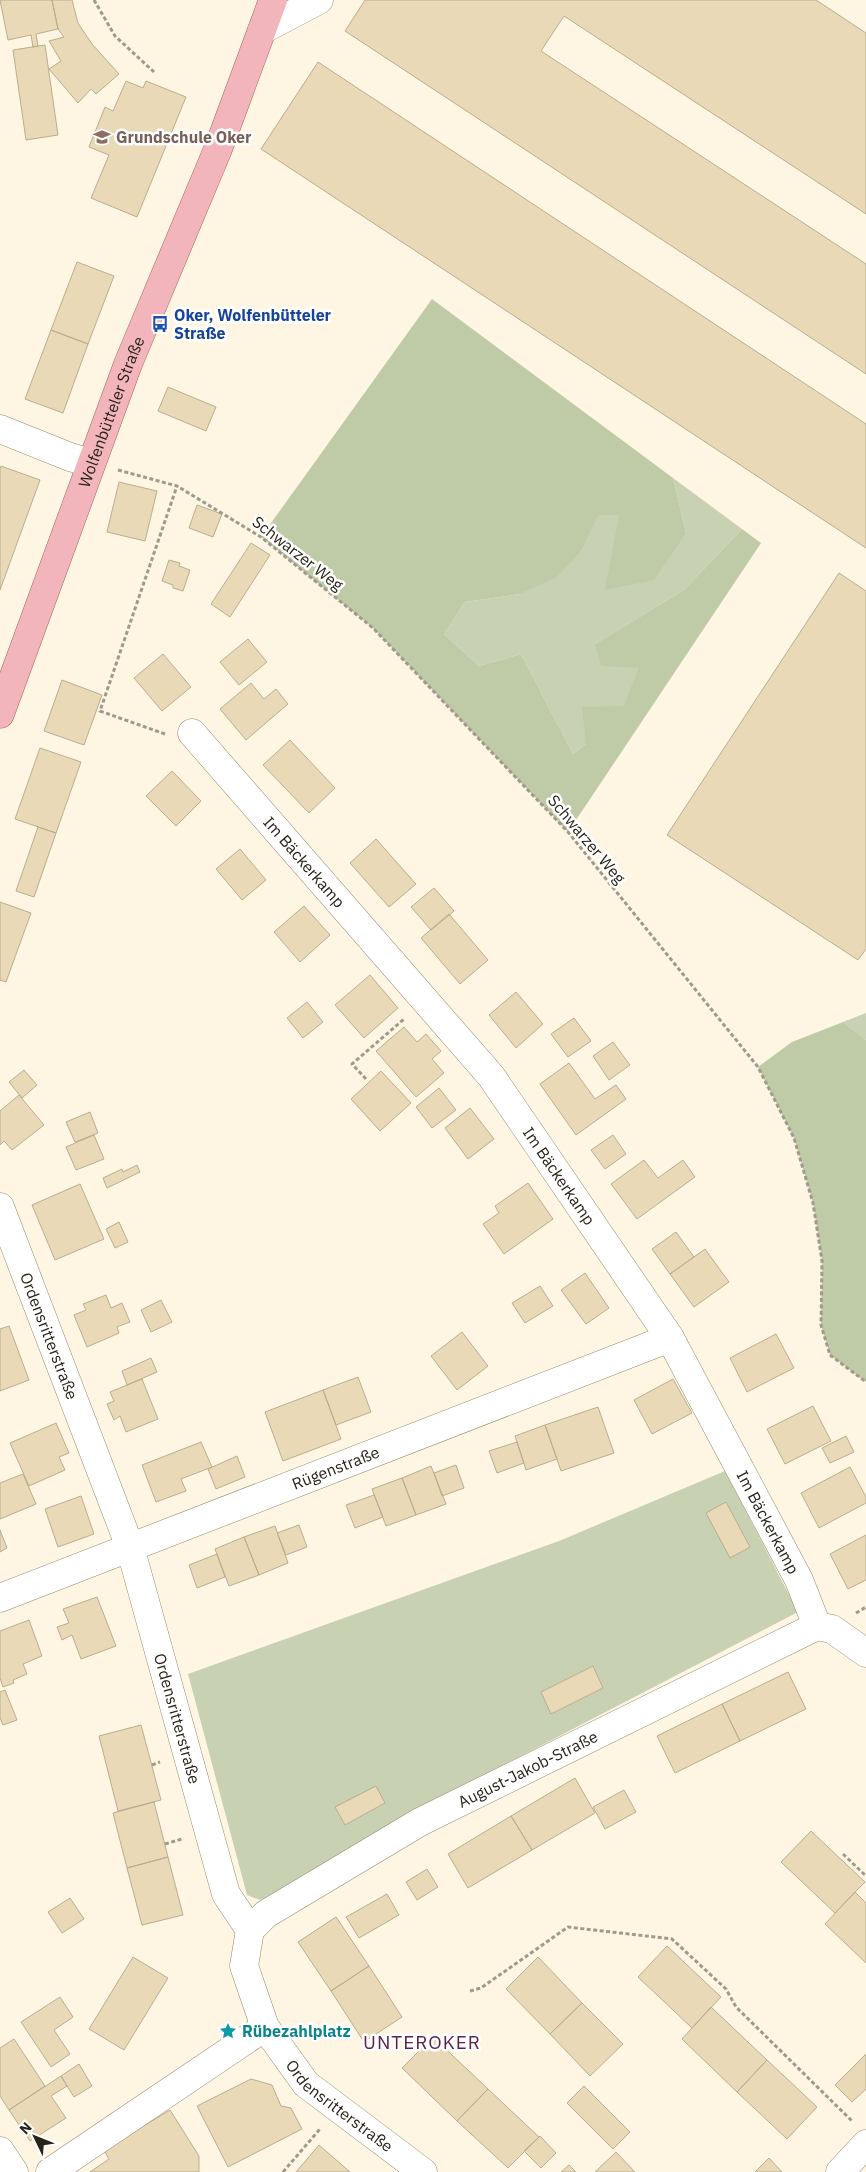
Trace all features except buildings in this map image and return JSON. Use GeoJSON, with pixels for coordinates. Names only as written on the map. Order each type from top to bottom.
{"type":"FeatureCollection","features":[{"type":"Feature","properties":{"kind":"main road","name":"Wolfenbütteler Straße"},"geometry":{"type":"LineString","coordinates":[[0,714],[128,364],[218,149],[273,0]]}},
{"type":"Feature","properties":{"kind":"street"},"geometry":{"type":"LineString","coordinates":[[262,30],[319,0]]}},
{"type":"Feature","properties":{"kind":"street"},"geometry":{"type":"LineString","coordinates":[[0,429],[70,457],[91,463]]}},
{"type":"Feature","properties":{"kind":"street","name":"Im Bäckerkamp"},"geometry":{"type":"LineString","coordinates":[[192,732],[491,1076],[670,1338],[799,1580],[817,1626]]}},
{"type":"Feature","properties":{"kind":"street","name":"Ordensritterstraße"},"geometry":{"type":"LineString","coordinates":[[0,1207],[130,1547],[226,1894],[250,1930],[244,1966],[265,2026],[306,2084],[423,2172]]}},
{"type":"Feature","properties":{"kind":"street","name":"Rügenstraße"},"geometry":{"type":"LineString","coordinates":[[0,1598],[670,1338]]}},
{"type":"Feature","properties":{"kind":"street"},"geometry":{"type":"LineString","coordinates":[[817,1626],[832,1629],[866,1653]]}},
{"type":"Feature","properties":{"kind":"street","name":"August-Jakob-Straße"},"geometry":{"type":"LineString","coordinates":[[250,1930],[266,1914],[420,1822],[817,1626]]}},
{"type":"Feature","properties":{"kind":"street"},"geometry":{"type":"LineString","coordinates":[[50,2172],[265,2026]]}},
{"type":"Feature","properties":{"kind":"street"},"geometry":{"type":"LineString","coordinates":[[840,2172],[866,2144]]}},
{"type":"Feature","properties":{"kind":"street"},"geometry":{"type":"LineString","coordinates":[[0,2151],[14,2172]]}},
{"type":"Feature","properties":{"kind":"path"},"geometry":{"type":"LineString","coordinates":[[94,0],[115,36],[154,72]]}},
{"type":"Feature","properties":{"kind":"path","name":"Schwarzer Weg"},"geometry":{"type":"LineString","coordinates":[[91,463],[177,486],[261,537],[373,628],[568,832],[758,1066],[794,1138],[813,1203],[822,1261],[821,1325],[830,1354],[866,1382]]}},
{"type":"Feature","properties":{"kind":"path"},"geometry":{"type":"LineString","coordinates":[[177,486],[100,711],[166,734],[192,732]]}},
{"type":"Feature","properties":{"kind":"path"},"geometry":{"type":"LineString","coordinates":[[366,1079],[352,1064],[425,1001]]}},
{"type":"Feature","properties":{"kind":"path"},"geometry":{"type":"LineString","coordinates":[[843,1854],[866,1876]]}},
{"type":"Feature","properties":{"kind":"path"},"geometry":{"type":"LineString","coordinates":[[470,1991],[481,1988],[568,1927],[672,1939],[726,1989],[736,2007],[852,2121]]}},
{"type":"Feature","properties":{"kind":"path"},"geometry":{"type":"LineString","coordinates":[[283,2172],[337,2108]]}},
{"type":"Feature","properties":{"kind":"green space"},"geometry":{"type":"Polygon","coordinates":[[[432,299],[673,478],[686,533],[654,580],[605,590],[619,515],[598,515],[582,550],[557,577],[520,594],[465,602],[444,634],[479,666],[521,654],[573,754],[586,744],[582,707],[624,706],[638,668],[601,666],[595,644],[684,590],[742,529],[761,543],[568,832],[373,628],[261,537],[432,299]]]}},
{"type":"Feature","properties":{"kind":"green space"},"geometry":{"type":"Polygon","coordinates":[[[673,478],[742,529],[684,590],[595,644],[638,668],[625,706],[573,754],[521,654],[479,666],[444,634],[465,602],[520,594],[582,550],[597,515],[619,515],[686,533],[673,478]]]}},
{"type":"Feature","properties":{"kind":"green space"},"geometry":{"type":"Polygon","coordinates":[[[866,1013],[866,1040],[843,1022],[866,1013]]]}},
{"type":"Feature","properties":{"kind":"green space"},"geometry":{"type":"Polygon","coordinates":[[[843,1022],[866,1040],[866,1382],[830,1355],[821,1325],[822,1261],[813,1203],[794,1138],[758,1067],[792,1042],[843,1022]]]}},
{"type":"Feature","properties":{"kind":"green space"},"geometry":{"type":"Polygon","coordinates":[[[725,1471],[798,1612],[413,1812],[277,1894],[260,1900],[247,1895],[188,1674],[559,1541],[725,1471]]]}},
{"type":"Feature","properties":{"kind":"place","name":"Grundschule Oker"},"geometry":{"type":"Point","coordinates":[102,137]}},
{"type":"Feature","properties":{"kind":"place","name":"Oker, Wolfenbütteler Straße"},"geometry":{"type":"Point","coordinates":[160,324]}},
{"type":"Feature","properties":{"kind":"place","name":"Rübezahlplatz"},"geometry":{"type":"Point","coordinates":[228,2031]}},
{"type":"Feature","properties":{"kind":"district","name":"UNTEROKER"},"geometry":{"type":"Point","coordinates":[422,2042]}}]}
